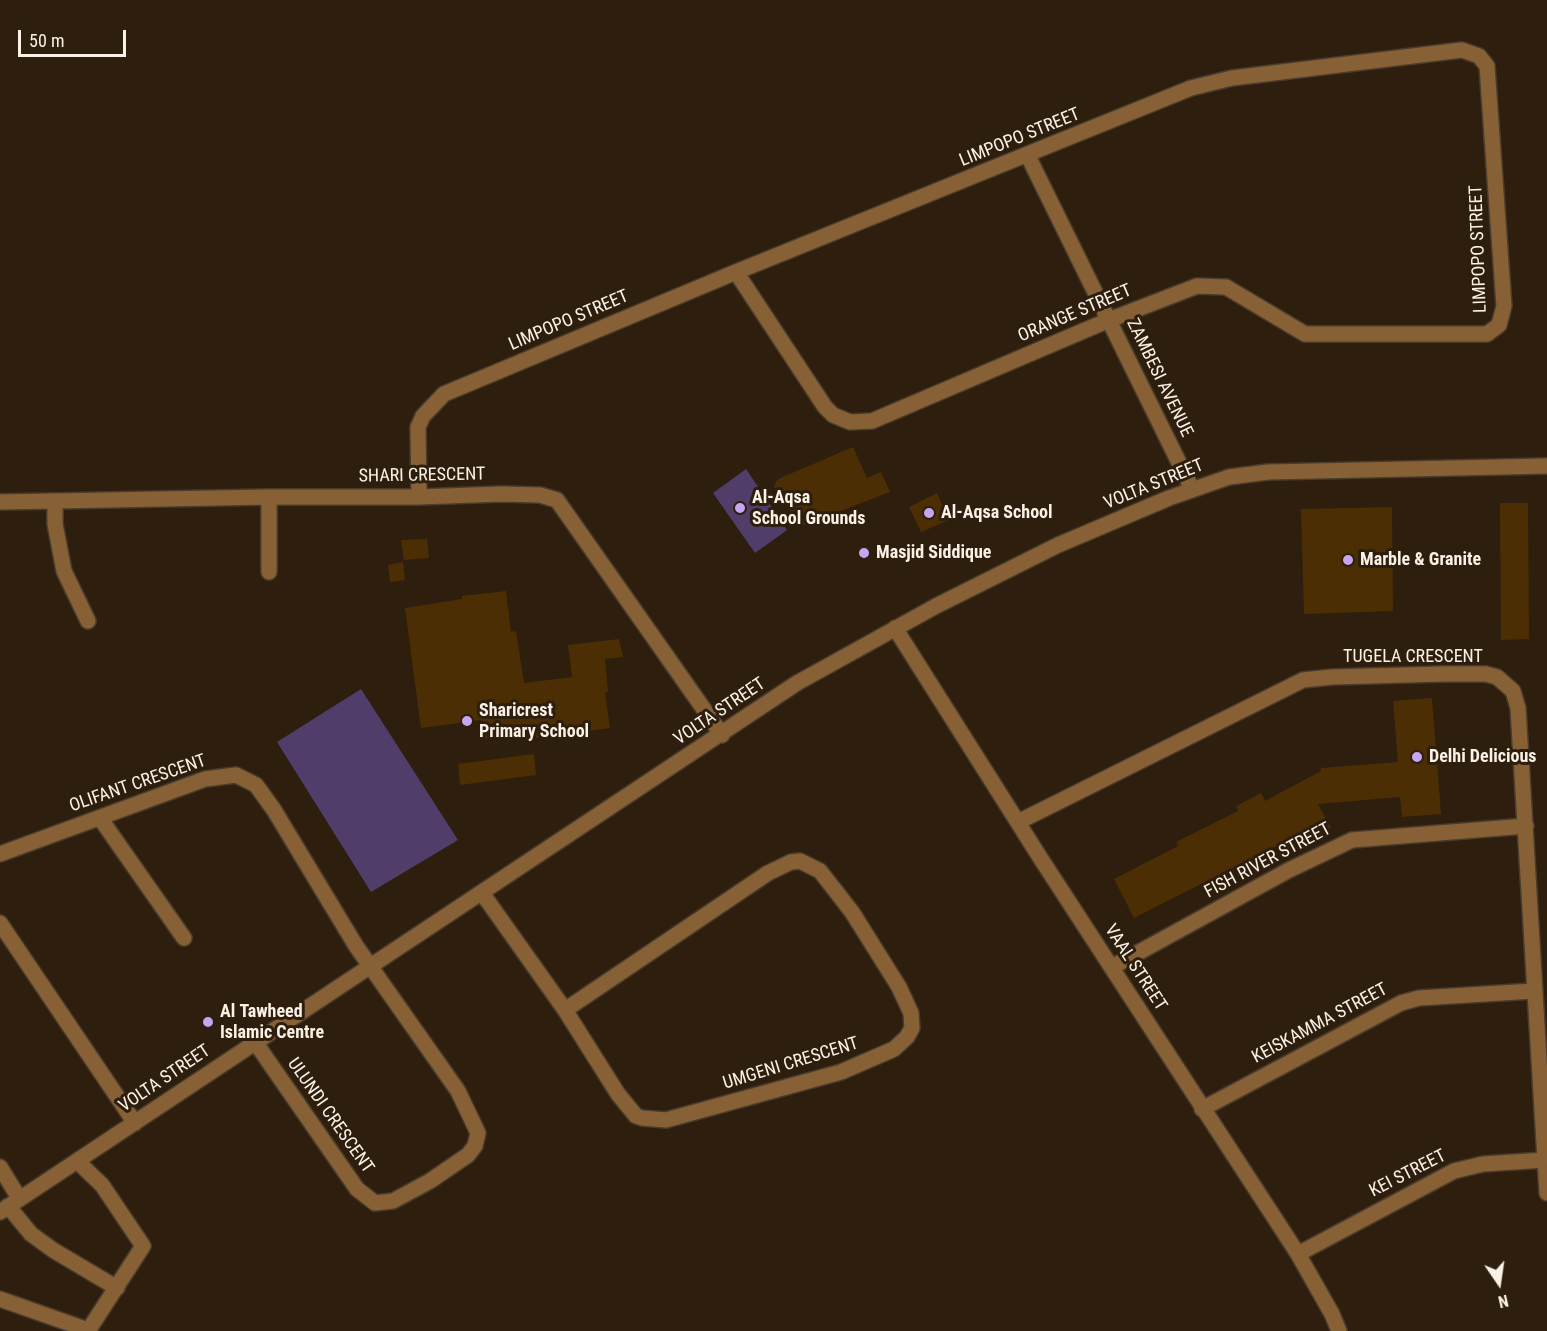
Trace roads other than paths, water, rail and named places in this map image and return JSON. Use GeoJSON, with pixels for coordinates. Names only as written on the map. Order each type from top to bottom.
{"type":"FeatureCollection","features":[{"type":"Feature","properties":{"kind":"street","name":"LIMPOPO STREET"},"geometry":{"type":"LineString","coordinates":[[419,497],[418,427],[423,416],[444,394],[736,272],[1208,82],[1468,51],[1484,61],[1489,73],[1504,306],[1499,325]]}},
{"type":"Feature","properties":{"kind":"street","name":"ZAMBESI AVENUE"},"geometry":{"type":"LineString","coordinates":[[1028,156],[1192,489]]}},
{"type":"Feature","properties":{"kind":"street","name":"ORANGE STREET"},"geometry":{"type":"LineString","coordinates":[[736,272],[825,406],[833,415],[850,422],[872,421],[1187,288],[1210,285],[1226,287],[1241,294],[1281,322],[1305,334],[1478,336],[1487,334],[1499,325]]}},
{"type":"Feature","properties":{"kind":"street","name":"VOLTA STREET"},"geometry":{"type":"LineString","coordinates":[[9,1205],[722,735],[797,683],[895,628],[1058,545],[1192,489],[1229,477],[1268,472],[1547,466]]}},
{"type":"Feature","properties":{"kind":"street","name":"SHARI CRESCENT"},"geometry":{"type":"LineString","coordinates":[[0,501],[419,497],[501,494],[540,495],[557,500],[722,735]]}},
{"type":"Feature","properties":{"kind":"street"},"geometry":{"type":"LineString","coordinates":[[269,497],[269,573]]}},
{"type":"Feature","properties":{"kind":"street"},"geometry":{"type":"LineString","coordinates":[[55,501],[55,524],[64,571],[88,621]]}},
{"type":"Feature","properties":{"kind":"street","name":"VAAL STREET"},"geometry":{"type":"LineString","coordinates":[[895,628],[1202,1109],[1298,1254],[1332,1314],[1339,1331]]}},
{"type":"Feature","properties":{"kind":"street","name":"TUGELA CRESCENT"},"geometry":{"type":"LineString","coordinates":[[1018,822],[1150,754],[1303,680],[1332,677],[1486,675],[1505,683],[1517,699],[1547,1193]]}},
{"type":"Feature","properties":{"kind":"street","name":"OLIFANT CRESCENT"},"geometry":{"type":"LineString","coordinates":[[0,854],[205,779],[227,775],[243,778],[256,785],[274,810],[371,966]]}},
{"type":"Feature","properties":{"kind":"street"},"geometry":{"type":"LineString","coordinates":[[100,818],[183,938]]}},
{"type":"Feature","properties":{"kind":"street","name":"FISH RIVER STREET"},"geometry":{"type":"LineString","coordinates":[[1112,967],[1289,870],[1352,840],[1526,826]]}},
{"type":"Feature","properties":{"kind":"street","name":"UMGENI CRESCENT"},"geometry":{"type":"LineString","coordinates":[[482,893],[565,1010],[626,1105],[636,1116],[657,1120],[841,1072],[894,1049],[907,1037],[912,1028],[912,1012],[852,912],[820,871],[800,861],[791,862],[768,873],[565,1010]]}},
{"type":"Feature","properties":{"kind":"street"},"geometry":{"type":"LineString","coordinates":[[0,923],[135,1123]]}},
{"type":"Feature","properties":{"kind":"street","name":"ULUNDI CRESCENT"},"geometry":{"type":"LineString","coordinates":[[255,1042],[357,1189],[366,1198],[375,1203],[393,1201],[430,1181],[468,1155],[475,1146],[478,1133],[458,1091],[371,966]]}},
{"type":"Feature","properties":{"kind":"street","name":"KEISKAMMA STREET"},"geometry":{"type":"LineString","coordinates":[[1202,1109],[1401,1003],[1419,998],[1534,991]]}},
{"type":"Feature","properties":{"kind":"street","name":"KEI STREET"},"geometry":{"type":"LineString","coordinates":[[1298,1254],[1454,1171],[1483,1164],[1545,1160]]}},
{"type":"Feature","properties":{"kind":"street"},"geometry":{"type":"LineString","coordinates":[[0,1299],[88,1331],[143,1246],[102,1185],[77,1161]]}},
{"type":"Feature","properties":{"kind":"street"},"geometry":{"type":"LineString","coordinates":[[0,1167],[9,1205],[20,1223],[45,1245],[117,1288]]}},
{"type":"Feature","properties":{"kind":"place","name":"Al-Aqsa School Grounds"},"geometry":{"type":"Point","coordinates":[740,508]}},
{"type":"Feature","properties":{"kind":"place","name":"Al-Aqsa School"},"geometry":{"type":"Point","coordinates":[929,513]}},
{"type":"Feature","properties":{"kind":"place","name":"Masjid Siddique"},"geometry":{"type":"Point","coordinates":[864,553]}},
{"type":"Feature","properties":{"kind":"place","name":"Marble & Granite"},"geometry":{"type":"Point","coordinates":[1348,560]}},
{"type":"Feature","properties":{"kind":"place","name":"Sharicrest Primary School"},"geometry":{"type":"Point","coordinates":[467,721]}},
{"type":"Feature","properties":{"kind":"place","name":"Delhi Delicious"},"geometry":{"type":"Point","coordinates":[1417,757]}},
{"type":"Feature","properties":{"kind":"place","name":"Al Tawheed Islamic Centre"},"geometry":{"type":"Point","coordinates":[208,1022]}}]}
